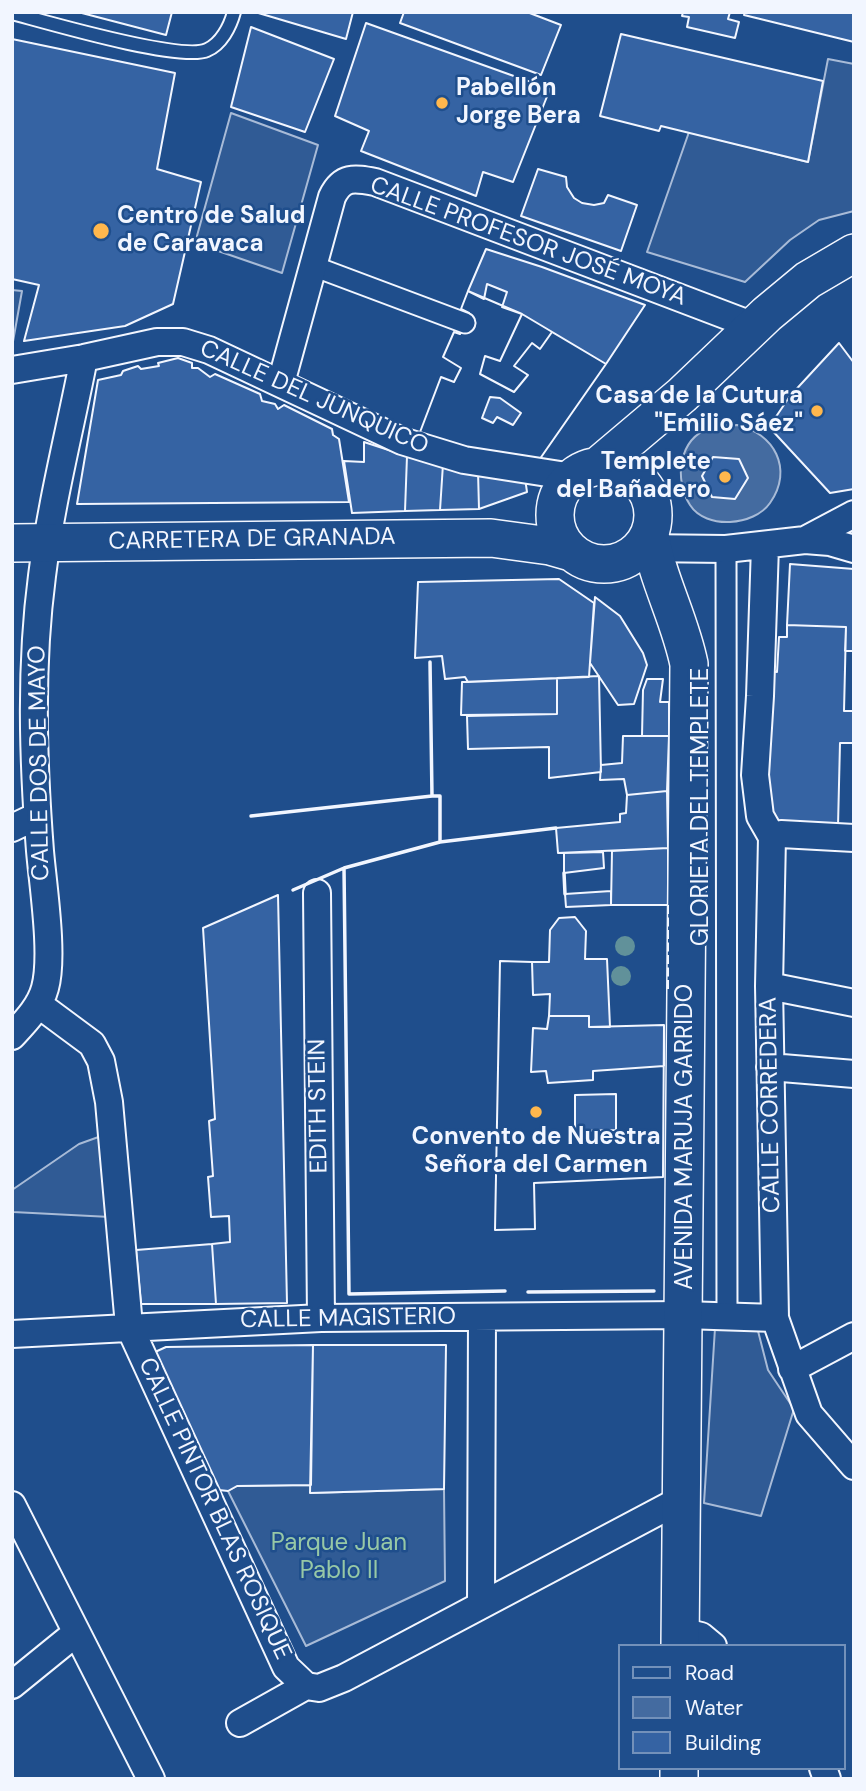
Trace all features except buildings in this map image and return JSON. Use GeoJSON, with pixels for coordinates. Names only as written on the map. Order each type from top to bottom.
{"type":"FeatureCollection","features":[{"type":"Feature","properties":{"kind":"main road"},"geometry":{"type":"LineString","coordinates":[[645,488],[650,458],[659,435],[682,395],[754,326],[808,280],[854,253]]}},
{"type":"Feature","properties":{"kind":"main road","name":"CARRETERA DE GRANADA"},"geometry":{"type":"LineString","coordinates":[[491,538],[538,519],[576,483],[682,395]]}},
{"type":"Feature","properties":{"kind":"main road"},"geometry":{"type":"LineString","coordinates":[[621,469],[635,477],[645,488],[653,510],[640,549],[600,565],[584,561],[571,552],[557,530],[576,483],[621,469]]}},
{"type":"Feature","properties":{"kind":"main road","name":"CARRETERA DE GRANADA"},"geometry":{"type":"LineString","coordinates":[[30,542],[491,538],[550,546],[571,552]]}},
{"type":"Feature","properties":{"kind":"main road","name":"AVENIDA MARUJA GARRIDO"},"geometry":{"type":"LineString","coordinates":[[640,549],[658,571],[680,630],[689,664],[680,1638]]}},
{"type":"Feature","properties":{"kind":"street","name":"CALLE PROFESOR JOSÉ MOYA"},"geometry":{"type":"LineString","coordinates":[[281,383],[332,197],[337,186],[357,178],[375,182],[754,326]]}},
{"type":"Feature","properties":{"kind":"street"},"geometry":{"type":"LineString","coordinates":[[313,266],[465,323]]}},
{"type":"Feature","properties":{"kind":"street","name":"CALLE DEL JUNQUICO"},"geometry":{"type":"LineString","coordinates":[[12,370],[157,342],[183,342],[209,350],[402,441],[464,460],[576,483]]}},
{"type":"Feature","properties":{"kind":"street","name":"CALLE DOS DE MAYO"},"geometry":{"type":"LineString","coordinates":[[12,1036],[38,1004],[45,989],[48,972],[37,816],[23,695],[42,578],[30,542],[84,358]]}},
{"type":"Feature","properties":{"kind":"street"},"geometry":{"type":"LineString","coordinates":[[805,540],[854,514]]}},
{"type":"Feature","properties":{"kind":"street"},"geometry":{"type":"LineString","coordinates":[[640,549],[726,549],[805,540],[830,542],[854,549]]}},
{"type":"Feature","properties":{"kind":"street"},"geometry":{"type":"LineString","coordinates":[[765,546],[755,775],[760,816],[772,837],[781,834],[854,838]]}},
{"type":"Feature","properties":{"kind":"street","name":"GLORIETA DEL TEMPLETE"},"geometry":{"type":"LineString","coordinates":[[726,549],[727,1316]]}},
{"type":"Feature","properties":{"kind":"street"},"geometry":{"type":"LineString","coordinates":[[12,828],[37,816]]}},
{"type":"Feature","properties":{"kind":"street","name":"CALLE CORREDERA"},"geometry":{"type":"LineString","coordinates":[[772,837],[769,986],[775,1318],[808,1414],[854,1466]]}},
{"type":"Feature","properties":{"kind":"street","name":"EDITH STEIN"},"geometry":{"type":"LineString","coordinates":[[317,893],[321,1318]]}},
{"type":"Feature","properties":{"kind":"street"},"geometry":{"type":"LineString","coordinates":[[769,986],[854,1003]]}},
{"type":"Feature","properties":{"kind":"street","name":"CALLE PINTOR BLAS ROSIQUE"},"geometry":{"type":"LineString","coordinates":[[38,1004],[92,1044],[101,1061],[109,1102],[129,1326],[286,1667],[306,1686]]}},
{"type":"Feature","properties":{"kind":"street"},"geometry":{"type":"LineString","coordinates":[[770,1067],[854,1074]]}},
{"type":"Feature","properties":{"kind":"street","name":"CALLE MAGISTERIO"},"geometry":{"type":"LineString","coordinates":[[12,1334],[321,1318],[684,1315],[775,1318]]}},
{"type":"Feature","properties":{"kind":"street"},"geometry":{"type":"LineString","coordinates":[[481,1604],[482,1317]]}},
{"type":"Feature","properties":{"kind":"street"},"geometry":{"type":"LineString","coordinates":[[792,1369],[854,1336]]}},
{"type":"Feature","properties":{"kind":"street"},"geometry":{"type":"LineString","coordinates":[[240,1723],[306,1686],[319,1688],[335,1682],[680,1500]]}},
{"type":"Feature","properties":{"kind":"street"},"geometry":{"type":"LineString","coordinates":[[12,1505],[151,1779]]}},
{"type":"Feature","properties":{"kind":"street"},"geometry":{"type":"LineString","coordinates":[[624,1529],[650,1529],[658,1533],[668,1542],[681,1580]]}},
{"type":"Feature","properties":{"kind":"street"},"geometry":{"type":"LineString","coordinates":[[12,1685],[76,1633]]}},
{"type":"Feature","properties":{"kind":"street"},"geometry":{"type":"LineString","coordinates":[[680,1638],[701,1636],[711,1644]]}},
{"type":"Feature","properties":{"kind":"lane"},"geometry":{"type":"LineString","coordinates":[[12,13],[159,49],[194,54],[219,42],[231,23],[234,12]]}},
{"type":"Feature","properties":{"kind":"shaded area"},"geometry":{"type":"Polygon","coordinates":[[[828,59],[854,64],[854,211],[819,220],[790,240],[745,282],[647,252],[689,132],[808,162],[828,59]]]}},
{"type":"Feature","properties":{"kind":"shaded area"},"geometry":{"type":"Polygon","coordinates":[[[231,113],[318,145],[282,273],[195,243],[231,113]]]}},
{"type":"Feature","properties":{"kind":"shaded area"},"geometry":{"type":"Polygon","coordinates":[[[12,290],[22,291],[12,347],[12,290]]]}},
{"type":"Feature","properties":{"kind":"shaded area"},"geometry":{"type":"Polygon","coordinates":[[[104,1135],[110,1217],[13,1212],[12,1190],[79,1144],[104,1135]]]}},
{"type":"Feature","properties":{"kind":"shaded area"},"geometry":{"type":"Polygon","coordinates":[[[715,1328],[758,1331],[768,1370],[794,1409],[761,1516],[704,1503],[715,1328]]]}},
{"type":"Feature","properties":{"kind":"shaded area","name":"Parque Juan Pablo II"},"geometry":{"type":"Polygon","coordinates":[[[311,1485],[311,1493],[444,1489],[445,1581],[306,1646],[228,1491],[237,1486],[311,1485]]]}},
{"type":"Feature","properties":{"kind":"water"},"geometry":{"type":"Polygon","coordinates":[[[737,425],[750,429],[770,444],[780,465],[780,478],[777,490],[763,511],[742,520],[718,521],[697,513],[690,505],[682,484],[682,461],[691,441],[699,433],[710,428],[737,425]]]}},
{"type":"Feature","properties":{"kind":"fence"},"geometry":{"type":"LineString","coordinates":[[668,905],[668,989]]}},
{"type":"Feature","properties":{"kind":"wall"},"geometry":{"type":"LineString","coordinates":[[430,662],[432,796],[440,796],[440,842]]}},
{"type":"Feature","properties":{"kind":"wall"},"geometry":{"type":"LineString","coordinates":[[251,816],[432,796]]}},
{"type":"Feature","properties":{"kind":"wall"},"geometry":{"type":"LineString","coordinates":[[293,890],[344,868],[440,842],[556,828]]}},
{"type":"Feature","properties":{"kind":"wall"},"geometry":{"type":"LineString","coordinates":[[344,868],[349,1294],[505,1291]]}},
{"type":"Feature","properties":{"kind":"wall"},"geometry":{"type":"LineString","coordinates":[[564,873],[565,894]]}},
{"type":"Feature","properties":{"kind":"wall"},"geometry":{"type":"LineString","coordinates":[[528,1292],[654,1291]]}},
{"type":"Feature","properties":{"kind":"place","name":"Pabellón Jorge Bera"},"geometry":{"type":"Point","coordinates":[442,103]}},
{"type":"Feature","properties":{"kind":"place","name":"Centro de Salud de Caravaca"},"geometry":{"type":"Point","coordinates":[101,231]}},
{"type":"Feature","properties":{"kind":"place","name":"Casa de la Cutura \"Emilio Sáez\""},"geometry":{"type":"Point","coordinates":[817,411]}},
{"type":"Feature","properties":{"kind":"place","name":"Templete del Bañadero"},"geometry":{"type":"Point","coordinates":[725,477]}},
{"type":"Feature","properties":{"kind":"place","name":"Convento de Nuestra Señora del Carmen"},"geometry":{"type":"Point","coordinates":[536,1112]}}]}
